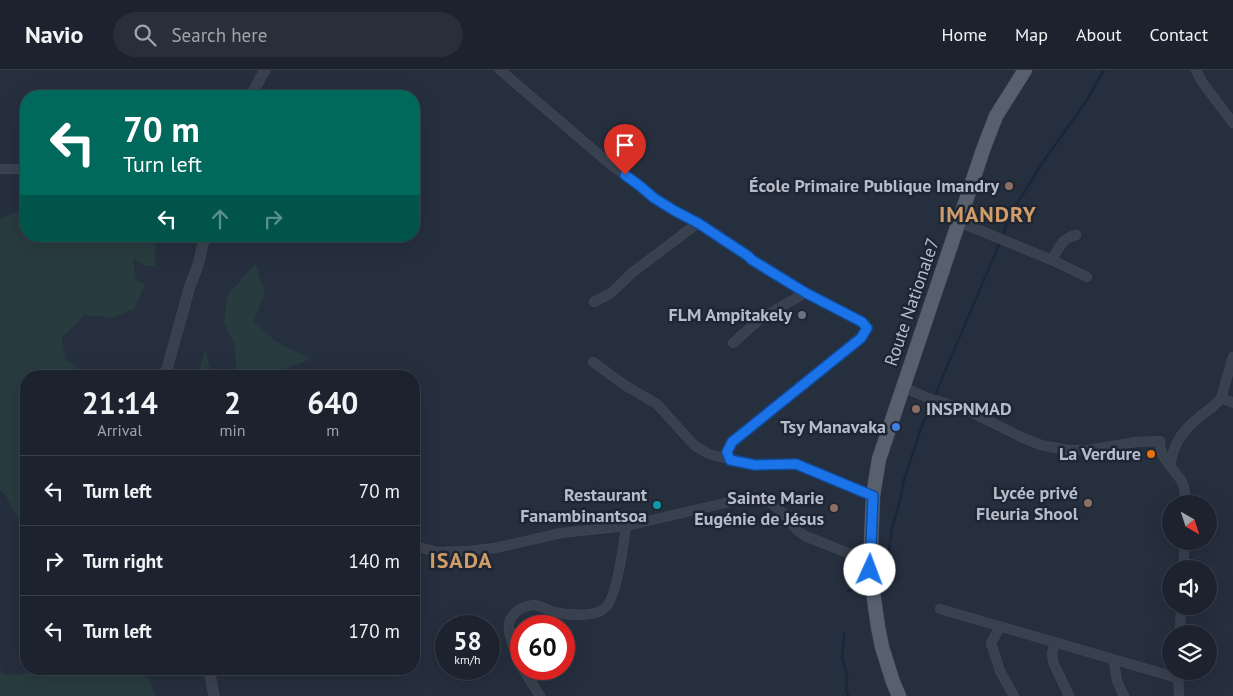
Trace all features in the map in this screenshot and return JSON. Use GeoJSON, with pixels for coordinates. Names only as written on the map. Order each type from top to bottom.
{"type":"FeatureCollection","features":[{"type":"Feature","properties":{"kind":"main road","name":"Route Nationale7"},"geometry":{"type":"LineString","coordinates":[[900,696],[893,682],[882,647],[870,570],[873,496],[879,459],[996,116],[1025,70]]}},
{"type":"Feature","properties":{"kind":"street"},"geometry":{"type":"LineString","coordinates":[[254,90],[265,70]]}},
{"type":"Feature","properties":{"kind":"street"},"geometry":{"type":"LineString","coordinates":[[500,70],[574,134],[650,195],[698,223],[752,260],[806,293],[862,322],[867,328],[856,344],[732,442],[727,452],[730,460]]}},
{"type":"Feature","properties":{"kind":"street"},"geometry":{"type":"LineString","coordinates":[[1196,70],[1202,82],[1233,123]]}},
{"type":"Feature","properties":{"kind":"street"},"geometry":{"type":"LineString","coordinates":[[0,169],[20,169]]}},
{"type":"Feature","properties":{"kind":"street"},"geometry":{"type":"LineString","coordinates":[[959,222],[1052,260],[1087,277]]}},
{"type":"Feature","properties":{"kind":"street"},"geometry":{"type":"LineString","coordinates":[[594,302],[611,293],[633,272],[698,223]]}},
{"type":"Feature","properties":{"kind":"street"},"geometry":{"type":"LineString","coordinates":[[1052,260],[1068,237],[1076,235]]}},
{"type":"Feature","properties":{"kind":"street"},"geometry":{"type":"LineString","coordinates":[[167,370],[204,242]]}},
{"type":"Feature","properties":{"kind":"street"},"geometry":{"type":"LineString","coordinates":[[733,344],[760,319],[806,293]]}},
{"type":"Feature","properties":{"kind":"street"},"geometry":{"type":"LineString","coordinates":[[1170,466],[1178,438],[1188,425],[1217,404],[1221,398],[1233,357]]}},
{"type":"Feature","properties":{"kind":"street"},"geometry":{"type":"LineString","coordinates":[[593,362],[626,386],[657,404],[695,446],[709,454],[755,465],[796,464],[873,496]]}},
{"type":"Feature","properties":{"kind":"street"},"geometry":{"type":"LineString","coordinates":[[903,387],[932,399],[970,411],[1041,445],[1068,450],[1089,450],[1136,442],[1178,438]]}},
{"type":"Feature","properties":{"kind":"street"},"geometry":{"type":"LineString","coordinates":[[1221,398],[1233,403]]}},
{"type":"Feature","properties":{"kind":"street"},"geometry":{"type":"LineString","coordinates":[[1160,441],[1162,457],[1181,480],[1185,495]]}},
{"type":"Feature","properties":{"kind":"street"},"geometry":{"type":"LineString","coordinates":[[420,548],[438,552],[496,548],[561,533],[626,526],[738,500],[756,499],[770,502],[782,512],[798,531],[806,536],[848,552],[871,556]]}},
{"type":"Feature","properties":{"kind":"street"},"geometry":{"type":"LineString","coordinates":[[513,615],[522,608],[534,605],[555,612],[584,615],[597,613],[607,606],[621,560],[626,526]]}},
{"type":"Feature","properties":{"kind":"street"},"geometry":{"type":"LineString","coordinates":[[940,610],[1114,661],[1162,672]]}},
{"type":"Feature","properties":{"kind":"street"},"geometry":{"type":"LineString","coordinates":[[510,622],[508,628],[510,635]]}},
{"type":"Feature","properties":{"kind":"street"},"geometry":{"type":"LineString","coordinates":[[1000,627],[991,643],[1000,671],[1014,696]]}},
{"type":"Feature","properties":{"kind":"street"},"geometry":{"type":"LineString","coordinates":[[1055,643],[1052,653],[1053,662],[1069,696]]}},
{"type":"Feature","properties":{"kind":"street"},"geometry":{"type":"LineString","coordinates":[[1114,661],[1117,682],[1124,696]]}},
{"type":"Feature","properties":{"kind":"street"},"geometry":{"type":"LineString","coordinates":[[210,675],[214,696]]}},
{"type":"Feature","properties":{"kind":"street"},"geometry":{"type":"LineString","coordinates":[[530,680],[540,696]]}},
{"type":"Feature","properties":{"kind":"street"},"geometry":{"type":"LineString","coordinates":[[1178,680],[1179,696]]}},
{"type":"Feature","properties":{"kind":"green space"},"geometry":{"type":"Polygon","coordinates":[[[20,211],[20,242],[156,242],[155,266],[145,266],[133,258],[136,280],[145,284],[134,309],[112,318],[85,315],[62,337],[65,359],[80,370],[20,370],[20,523],[5,494],[0,490],[0,219],[20,211]]]}},
{"type":"Feature","properties":{"kind":"green space"},"geometry":{"type":"Polygon","coordinates":[[[255,264],[265,293],[254,321],[275,341],[311,359],[281,370],[236,370],[235,346],[224,323],[227,296],[255,264]]]}},
{"type":"Feature","properties":{"kind":"green space"},"geometry":{"type":"Polygon","coordinates":[[[205,349],[211,370],[200,370],[205,349]]]}},
{"type":"Feature","properties":{"kind":"green space"},"geometry":{"type":"Polygon","coordinates":[[[0,669],[3,674],[20,675],[144,675],[145,678],[149,677],[156,696],[0,696],[0,669]]]}},
{"type":"Feature","properties":{"kind":"waterway"},"geometry":{"type":"LineString","coordinates":[[1002,237],[1010,215],[1043,162],[1085,103],[1104,70]]}},
{"type":"Feature","properties":{"kind":"waterway"},"geometry":{"type":"LineString","coordinates":[[879,587],[889,582],[891,571],[887,563],[892,528],[903,483],[921,428],[1000,242]]}},
{"type":"Feature","properties":{"kind":"waterway"},"geometry":{"type":"LineString","coordinates":[[848,591],[867,588]]}},
{"type":"Feature","properties":{"kind":"waterway"},"geometry":{"type":"LineString","coordinates":[[844,634],[842,658],[847,676],[846,690],[848,696]]}},
{"type":"Feature","properties":{"kind":"place","name":"École Primaire Publique Imandry"},"geometry":{"type":"Point","coordinates":[1009,186]}},
{"type":"Feature","properties":{"kind":"place","name":"FLM Ampitakely"},"geometry":{"type":"Point","coordinates":[802,315]}},
{"type":"Feature","properties":{"kind":"place","name":"INSPNMAD"},"geometry":{"type":"Point","coordinates":[916,409]}},
{"type":"Feature","properties":{"kind":"place","name":"Tsy Manavaka"},"geometry":{"type":"Point","coordinates":[896,427]}},
{"type":"Feature","properties":{"kind":"place","name":"La Verdure"},"geometry":{"type":"Point","coordinates":[1151,454]}},
{"type":"Feature","properties":{"kind":"place","name":"Lycée privé Fleuria Shool"},"geometry":{"type":"Point","coordinates":[1088,503]}},
{"type":"Feature","properties":{"kind":"place","name":"Restaurant Fanambinantsoa"},"geometry":{"type":"Point","coordinates":[657,505]}},
{"type":"Feature","properties":{"kind":"place","name":"Sainte Marie Eugénie de Jésus"},"geometry":{"type":"Point","coordinates":[834,508]}},
{"type":"Feature","properties":{"kind":"district","name":"IMANDRY"},"geometry":{"type":"Point","coordinates":[988,214]}},
{"type":"Feature","properties":{"kind":"district","name":"ISADA"},"geometry":{"type":"Point","coordinates":[461,560]}},
{"type":"Feature","properties":{"kind":"route"},"geometry":{"type":"LineString","coordinates":[[625,175],[654,198],[698,223],[752,260],[806,293],[862,322],[867,328],[861,338],[835,360],[732,442],[727,452],[730,460],[755,465],[796,464],[873,496],[870,570]]}}]}
